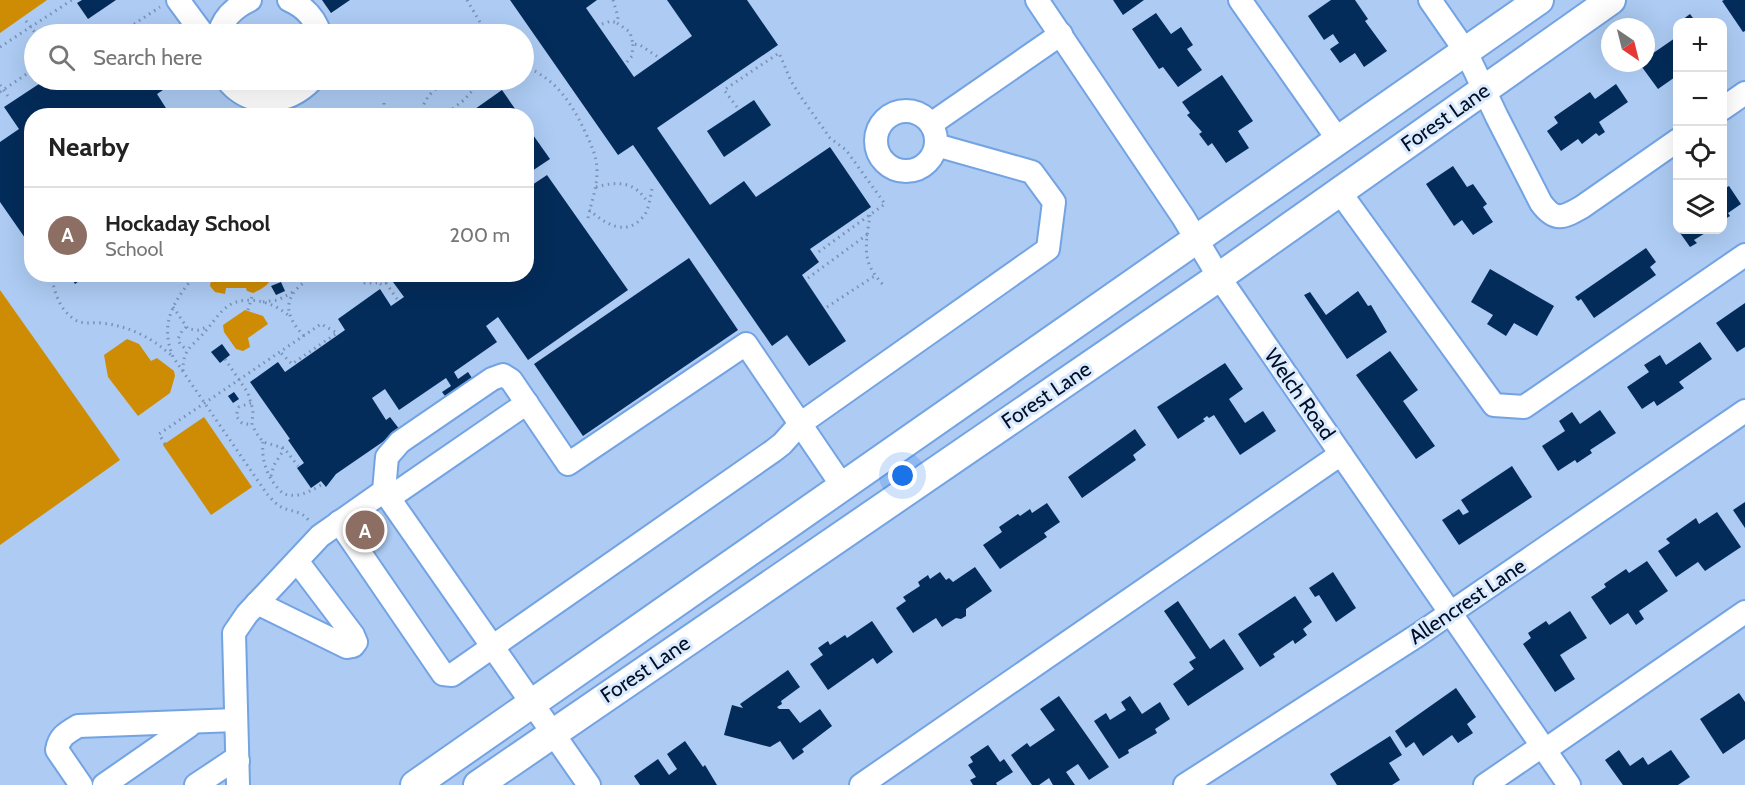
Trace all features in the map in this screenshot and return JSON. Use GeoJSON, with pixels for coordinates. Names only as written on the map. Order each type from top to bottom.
{"type":"FeatureCollection","features":[{"type":"Feature","properties":{"kind":"main road","name":"Forest Lane"},"geometry":{"type":"LineString","coordinates":[[415,785],[1539,0]]}},
{"type":"Feature","properties":{"kind":"main road","name":"Forest Lane"},"geometry":{"type":"LineString","coordinates":[[478,785],[1219,277],[1611,0]]}},
{"type":"Feature","properties":{"kind":"main road"},"geometry":{"type":"LineString","coordinates":[[843,486],[866,518]]}},
{"type":"Feature","properties":{"kind":"street"},"geometry":{"type":"LineString","coordinates":[[224,24],[228,16],[250,0]]}},
{"type":"Feature","properties":{"kind":"street"},"geometry":{"type":"LineString","coordinates":[[289,0],[307,11],[315,24]]}},
{"type":"Feature","properties":{"kind":"street","name":"Welch Road"},"geometry":{"type":"LineString","coordinates":[[1037,0],[1183,217],[1219,277],[1569,785]]}},
{"type":"Feature","properties":{"kind":"street"},"geometry":{"type":"LineString","coordinates":[[1240,0],[1339,141]]}},
{"type":"Feature","properties":{"kind":"street"},"geometry":{"type":"LineString","coordinates":[[1430,0],[1466,52],[1541,203],[1549,213],[1559,217],[1568,215],[1673,143]]}},
{"type":"Feature","properties":{"kind":"street"},"geometry":{"type":"LineString","coordinates":[[172,1],[193,24]]}},
{"type":"Feature","properties":{"kind":"street"},"geometry":{"type":"LineString","coordinates":[[339,522],[443,674],[452,675],[773,451],[800,424],[1048,249],[1054,202],[1032,172],[933,135],[1061,34]]}},
{"type":"Feature","properties":{"kind":"street"},"geometry":{"type":"LineString","coordinates":[[238,90],[260,100],[272,101],[295,94],[300,90]]}},
{"type":"Feature","properties":{"kind":"street"},"geometry":{"type":"LineString","coordinates":[[1727,106],[1745,93]]}},
{"type":"Feature","properties":{"kind":"street"},"geometry":{"type":"LineString","coordinates":[[1339,191],[1494,405],[1524,407],[1745,255]]}},
{"type":"Feature","properties":{"kind":"street"},"geometry":{"type":"LineString","coordinates":[[589,785],[386,495],[387,457],[400,441],[492,379],[503,375],[511,380],[568,464],[746,344],[843,486]]}},
{"type":"Feature","properties":{"kind":"street"},"geometry":{"type":"LineString","coordinates":[[238,785],[234,633],[247,614],[320,536],[527,403]]}},
{"type":"Feature","properties":{"kind":"street","name":"Allencrest Lane"},"geometry":{"type":"LineString","coordinates":[[1185,785],[1450,613],[1745,411]]}},
{"type":"Feature","properties":{"kind":"street"},"geometry":{"type":"LineString","coordinates":[[861,785],[1341,454]]}},
{"type":"Feature","properties":{"kind":"street"},"geometry":{"type":"LineString","coordinates":[[257,603],[347,647],[353,646],[356,642],[352,634],[297,561]]}},
{"type":"Feature","properties":{"kind":"street"},"geometry":{"type":"LineString","coordinates":[[1485,785],[1745,612]]}},
{"type":"Feature","properties":{"kind":"street"},"geometry":{"type":"LineString","coordinates":[[81,785],[57,750],[58,741],[65,733],[78,726],[237,720]]}},
{"type":"Feature","properties":{"kind":"street"},"geometry":{"type":"LineString","coordinates":[[104,785],[189,726],[191,722]]}},
{"type":"Feature","properties":{"kind":"street"},"geometry":{"type":"LineString","coordinates":[[196,785],[232,761],[238,760]]}},
{"type":"Feature","properties":{"kind":"path"},"geometry":{"type":"LineString","coordinates":[[33,24],[72,0]]}},
{"type":"Feature","properties":{"kind":"path"},"geometry":{"type":"LineString","coordinates":[[467,0],[481,24]]}},
{"type":"Feature","properties":{"kind":"path"},"geometry":{"type":"LineString","coordinates":[[613,0],[618,22]]}},
{"type":"Feature","properties":{"kind":"path"},"geometry":{"type":"LineString","coordinates":[[135,24],[172,1]]}},
{"type":"Feature","properties":{"kind":"path"},"geometry":{"type":"LineString","coordinates":[[602,24],[611,21],[618,22],[630,32],[633,56],[627,62]]}},
{"type":"Feature","properties":{"kind":"path"},"geometry":{"type":"LineString","coordinates":[[0,47],[24,30]]}},
{"type":"Feature","properties":{"kind":"path"},"geometry":{"type":"LineString","coordinates":[[633,44],[640,45],[658,57]]}},
{"type":"Feature","properties":{"kind":"path"},"geometry":{"type":"LineString","coordinates":[[737,107],[724,90],[779,53],[801,97],[830,138],[846,150],[885,204],[817,252]]}},
{"type":"Feature","properties":{"kind":"path"},"geometry":{"type":"LineString","coordinates":[[534,70],[570,101],[597,160],[596,187],[588,218]]}},
{"type":"Feature","properties":{"kind":"path"},"geometry":{"type":"LineString","coordinates":[[2,91],[24,76]]}},
{"type":"Feature","properties":{"kind":"path"},"geometry":{"type":"LineString","coordinates":[[0,85],[2,91],[10,99]]}},
{"type":"Feature","properties":{"kind":"path"},"geometry":{"type":"LineString","coordinates":[[422,108],[424,100],[433,90]]}},
{"type":"Feature","properties":{"kind":"path"},"geometry":{"type":"LineString","coordinates":[[454,108],[473,90]]}},
{"type":"Feature","properties":{"kind":"path"},"geometry":{"type":"LineString","coordinates":[[384,103],[384,108]]}},
{"type":"Feature","properties":{"kind":"path"},"geometry":{"type":"LineString","coordinates":[[596,187],[615,183],[625,184],[635,188],[649,204]]}},
{"type":"Feature","properties":{"kind":"path"},"geometry":{"type":"LineString","coordinates":[[590,210],[601,220],[618,228],[632,225],[644,216],[653,185]]}},
{"type":"Feature","properties":{"kind":"path"},"geometry":{"type":"LineString","coordinates":[[870,215],[868,259],[871,268],[884,286]]}},
{"type":"Feature","properties":{"kind":"path"},"geometry":{"type":"LineString","coordinates":[[808,278],[868,234]]}},
{"type":"Feature","properties":{"kind":"path"},"geometry":{"type":"LineString","coordinates":[[827,307],[876,275]]}},
{"type":"Feature","properties":{"kind":"path"},"geometry":{"type":"LineString","coordinates":[[53,282],[60,303],[73,319],[139,332],[156,342],[173,357]]}},
{"type":"Feature","properties":{"kind":"path"},"geometry":{"type":"LineString","coordinates":[[190,282],[180,294],[169,320],[167,340],[173,357],[267,494],[278,505],[290,511],[300,512],[313,526]]}},
{"type":"Feature","properties":{"kind":"path"},"geometry":{"type":"LineString","coordinates":[[262,302],[278,300],[307,282]]}},
{"type":"Feature","properties":{"kind":"path"},"geometry":{"type":"LineString","coordinates":[[363,282],[386,283],[398,299]]}},
{"type":"Feature","properties":{"kind":"path"},"geometry":{"type":"LineString","coordinates":[[289,316],[288,305],[295,291]]}},
{"type":"Feature","properties":{"kind":"path"},"geometry":{"type":"LineString","coordinates":[[248,310],[253,293]]}},
{"type":"Feature","properties":{"kind":"path"},"geometry":{"type":"LineString","coordinates":[[182,372],[183,359],[187,350],[227,307],[235,302],[250,300],[279,308],[289,316],[304,336]]}},
{"type":"Feature","properties":{"kind":"path"},"geometry":{"type":"LineString","coordinates":[[173,307],[186,327],[198,330],[209,326]]}},
{"type":"Feature","properties":{"kind":"path"},"geometry":{"type":"LineString","coordinates":[[165,444],[159,434],[321,324],[337,333],[292,363],[280,352]]}},
{"type":"Feature","properties":{"kind":"path"},"geometry":{"type":"LineString","coordinates":[[186,327],[178,339],[187,350]]}},
{"type":"Feature","properties":{"kind":"path"},"geometry":{"type":"LineString","coordinates":[[225,359],[239,379],[251,403],[252,425],[263,442],[282,447],[298,466]]}},
{"type":"Feature","properties":{"kind":"path"},"geometry":{"type":"LineString","coordinates":[[251,403],[239,407],[236,416],[242,423],[252,425]]}},
{"type":"Feature","properties":{"kind":"path"},"geometry":{"type":"LineString","coordinates":[[263,442],[261,454],[263,462],[280,490],[297,496],[321,485]]}},
{"type":"Feature","properties":{"kind":"path"},"geometry":{"type":"LineString","coordinates":[[271,478],[274,465],[281,456],[282,447]]}},
{"type":"Feature","properties":{"kind":"path"},"geometry":{"type":"LineString","coordinates":[[281,456],[287,454],[291,456]]}},
{"type":"Feature","properties":{"kind":"shaded area"},"geometry":{"type":"Polygon","coordinates":[[[0,0],[47,0],[0,33],[0,0]]]}},
{"type":"Feature","properties":{"kind":"shaded area"},"geometry":{"type":"Polygon","coordinates":[[[211,282],[268,282],[253,293],[247,291],[246,288],[226,288],[225,294],[215,292],[210,286],[211,282]]]}},
{"type":"Feature","properties":{"kind":"shaded area"},"geometry":{"type":"Polygon","coordinates":[[[0,290],[120,460],[0,545],[0,290]]]}},
{"type":"Feature","properties":{"kind":"shaded area"},"geometry":{"type":"Polygon","coordinates":[[[245,310],[263,316],[268,324],[248,338],[250,347],[243,351],[236,349],[224,332],[223,325],[245,310]]]}},
{"type":"Feature","properties":{"kind":"shaded area"},"geometry":{"type":"Polygon","coordinates":[[[127,339],[139,344],[151,361],[157,358],[174,371],[175,376],[170,393],[138,416],[108,377],[104,355],[127,339]]]}},
{"type":"Feature","properties":{"kind":"shaded area"},"geometry":{"type":"Polygon","coordinates":[[[204,417],[252,487],[211,515],[163,445],[204,417]]]}},
{"type":"Feature","properties":{"kind":"building"},"geometry":{"type":"Polygon","coordinates":[[[82,0],[116,0],[88,19],[77,3],[82,0]]]}},
{"type":"Feature","properties":{"kind":"building"},"geometry":{"type":"Polygon","coordinates":[[[322,0],[350,0],[331,13],[322,0]]]}},
{"type":"Feature","properties":{"kind":"building"},"geometry":{"type":"Polygon","coordinates":[[[510,0],[597,0],[586,8],[634,77],[692,36],[667,0],[747,0],[778,45],[657,128],[710,205],[744,181],[756,197],[830,147],[871,207],[810,249],[819,262],[802,275],[846,341],[809,366],[787,335],[772,346],[633,145],[618,155],[534,34],[534,24],[527,24],[510,0]]]}},
{"type":"Feature","properties":{"kind":"building"},"geometry":{"type":"Polygon","coordinates":[[[1113,0],[1144,0],[1123,15],[1113,0]]]}},
{"type":"Feature","properties":{"kind":"building"},"geometry":{"type":"Polygon","coordinates":[[[1331,0],[1355,0],[1368,19],[1365,21],[1387,51],[1364,67],[1355,53],[1340,63],[1330,49],[1339,43],[1333,34],[1324,40],[1308,16],[1331,0]]]}},
{"type":"Feature","properties":{"kind":"building"},"geometry":{"type":"Polygon","coordinates":[[[1745,0],[1745,31],[1743,32],[1722,1],[1745,0]]]}},
{"type":"Feature","properties":{"kind":"building"},"geometry":{"type":"Polygon","coordinates":[[[1156,13],[1171,34],[1181,27],[1193,45],[1187,49],[1202,70],[1178,87],[1163,67],[1159,69],[1132,29],[1156,13]]]}},
{"type":"Feature","properties":{"kind":"building"},"geometry":{"type":"Polygon","coordinates":[[[1673,39],[1673,78],[1658,89],[1646,72],[1655,72],[1655,52],[1673,39]]]}},
{"type":"Feature","properties":{"kind":"building"},"geometry":{"type":"Polygon","coordinates":[[[1222,75],[1253,121],[1238,131],[1249,148],[1226,163],[1212,143],[1208,146],[1199,134],[1202,132],[1187,115],[1190,113],[1182,102],[1222,75]]]}},
{"type":"Feature","properties":{"kind":"building"},"geometry":{"type":"Polygon","coordinates":[[[1616,84],[1628,102],[1599,122],[1605,132],[1599,136],[1596,133],[1582,144],[1578,139],[1561,151],[1547,131],[1558,123],[1554,117],[1590,92],[1595,99],[1616,84]]]}},
{"type":"Feature","properties":{"kind":"building"},"geometry":{"type":"Polygon","coordinates":[[[30,90],[163,90],[157,94],[166,108],[24,108],[24,236],[0,202],[0,142],[19,129],[4,107],[30,90]]]}},
{"type":"Feature","properties":{"kind":"building"},"geometry":{"type":"Polygon","coordinates":[[[502,90],[514,108],[476,108],[502,90]]]}},
{"type":"Feature","properties":{"kind":"building"},"geometry":{"type":"Polygon","coordinates":[[[754,100],[771,125],[724,157],[707,131],[754,100]]]}},
{"type":"Feature","properties":{"kind":"building"},"geometry":{"type":"Polygon","coordinates":[[[534,136],[550,159],[534,170],[534,136]]]}},
{"type":"Feature","properties":{"kind":"building"},"geometry":{"type":"Polygon","coordinates":[[[1453,166],[1467,187],[1473,184],[1487,204],[1483,207],[1493,222],[1473,235],[1462,220],[1454,226],[1426,184],[1453,166]]]}},
{"type":"Feature","properties":{"kind":"building"},"geometry":{"type":"Polygon","coordinates":[[[547,175],[628,290],[528,360],[498,317],[486,326],[497,342],[454,372],[458,379],[468,372],[472,378],[445,396],[442,392],[451,386],[446,378],[399,410],[385,389],[372,398],[386,420],[390,417],[400,430],[336,474],[326,487],[321,481],[311,488],[297,468],[304,463],[250,382],[278,362],[285,372],[345,330],[338,319],[380,289],[391,306],[404,297],[393,282],[534,282],[534,184],[547,175]]]}},
{"type":"Feature","properties":{"kind":"building"},"geometry":{"type":"Polygon","coordinates":[[[1729,186],[1741,204],[1728,213],[1730,216],[1727,218],[1727,187],[1729,186]]]}},
{"type":"Feature","properties":{"kind":"building"},"geometry":{"type":"Polygon","coordinates":[[[1681,234],[1704,234],[1694,240],[1697,243],[1690,247],[1681,234]]]}},
{"type":"Feature","properties":{"kind":"building"},"geometry":{"type":"Polygon","coordinates":[[[1646,248],[1656,262],[1650,267],[1656,275],[1594,318],[1581,299],[1578,301],[1575,297],[1646,248]]]}},
{"type":"Feature","properties":{"kind":"building"},"geometry":{"type":"Polygon","coordinates":[[[689,258],[738,330],[583,436],[534,364],[689,258]]]}},
{"type":"Feature","properties":{"kind":"building"},"geometry":{"type":"Polygon","coordinates":[[[1490,269],[1554,306],[1537,336],[1514,323],[1506,336],[1487,324],[1493,315],[1471,302],[1490,269]]]}},
{"type":"Feature","properties":{"kind":"building"},"geometry":{"type":"Polygon","coordinates":[[[281,282],[285,291],[276,295],[271,286],[281,282]]]}},
{"type":"Feature","properties":{"kind":"building"},"geometry":{"type":"Polygon","coordinates":[[[1358,291],[1368,306],[1371,305],[1387,332],[1347,359],[1304,295],[1310,292],[1326,315],[1358,291]]]}},
{"type":"Feature","properties":{"kind":"building"},"geometry":{"type":"Polygon","coordinates":[[[1745,303],[1745,347],[1737,352],[1716,323],[1745,303]]]}},
{"type":"Feature","properties":{"kind":"building"},"geometry":{"type":"Polygon","coordinates":[[[1700,342],[1712,359],[1679,382],[1684,388],[1657,406],[1654,401],[1642,409],[1627,387],[1649,372],[1644,365],[1660,355],[1666,365],[1700,342]]]}},
{"type":"Feature","properties":{"kind":"building"},"geometry":{"type":"Polygon","coordinates":[[[222,344],[230,355],[220,363],[211,352],[222,344]]]}},
{"type":"Feature","properties":{"kind":"building"},"geometry":{"type":"Polygon","coordinates":[[[1390,351],[1418,390],[1403,401],[1435,446],[1416,459],[1356,375],[1390,351]]]}},
{"type":"Feature","properties":{"kind":"building"},"geometry":{"type":"Polygon","coordinates":[[[1225,363],[1243,389],[1229,399],[1245,423],[1263,411],[1276,431],[1240,455],[1214,415],[1209,418],[1207,416],[1203,419],[1205,421],[1178,439],[1157,407],[1225,363]]]}},
{"type":"Feature","properties":{"kind":"building"},"geometry":{"type":"Polygon","coordinates":[[[234,392],[239,399],[233,403],[228,396],[234,392]]]}},
{"type":"Feature","properties":{"kind":"building"},"geometry":{"type":"Polygon","coordinates":[[[1600,410],[1616,433],[1590,450],[1592,453],[1577,463],[1575,460],[1558,471],[1542,446],[1565,431],[1559,421],[1572,412],[1580,424],[1600,410]]]}},
{"type":"Feature","properties":{"kind":"building"},"geometry":{"type":"Polygon","coordinates":[[[1135,429],[1146,445],[1133,455],[1136,460],[1082,498],[1068,477],[1135,429]]]}},
{"type":"Feature","properties":{"kind":"building"},"geometry":{"type":"Polygon","coordinates":[[[1512,466],[1532,497],[1459,545],[1442,520],[1459,509],[1463,515],[1469,512],[1461,500],[1512,466]]]}},
{"type":"Feature","properties":{"kind":"building"},"geometry":{"type":"Polygon","coordinates":[[[1745,502],[1745,528],[1733,510],[1745,502]]]}},
{"type":"Feature","properties":{"kind":"building"},"geometry":{"type":"Polygon","coordinates":[[[1047,503],[1060,522],[1044,533],[1047,537],[1000,569],[983,545],[1002,532],[999,527],[1018,514],[1020,516],[1030,509],[1032,513],[1047,503]]]}},
{"type":"Feature","properties":{"kind":"building"},"geometry":{"type":"Polygon","coordinates":[[[1717,512],[1741,547],[1705,571],[1698,562],[1676,577],[1658,551],[1670,543],[1666,539],[1696,518],[1699,524],[1717,512]]]}},
{"type":"Feature","properties":{"kind":"building"},"geometry":{"type":"Polygon","coordinates":[[[1647,561],[1668,591],[1639,611],[1644,619],[1636,625],[1628,613],[1610,625],[1591,597],[1606,587],[1604,584],[1626,569],[1629,573],[1647,561]]]}},
{"type":"Feature","properties":{"kind":"building"},"geometry":{"type":"Polygon","coordinates":[[[975,567],[992,591],[966,609],[966,616],[961,619],[956,618],[942,627],[936,618],[913,633],[896,608],[906,601],[903,597],[920,586],[918,582],[928,575],[930,579],[940,572],[946,580],[949,578],[953,582],[975,567]]]}},
{"type":"Feature","properties":{"kind":"building"},"geometry":{"type":"Polygon","coordinates":[[[1333,572],[1356,608],[1336,622],[1319,595],[1315,597],[1309,588],[1333,572]]]}},
{"type":"Feature","properties":{"kind":"building"},"geometry":{"type":"Polygon","coordinates":[[[1295,596],[1312,622],[1303,629],[1307,635],[1295,644],[1293,640],[1273,654],[1275,657],[1260,667],[1238,634],[1295,596]]]}},
{"type":"Feature","properties":{"kind":"building"},"geometry":{"type":"Polygon","coordinates":[[[1178,601],[1210,649],[1224,639],[1244,669],[1188,706],[1173,684],[1194,669],[1189,662],[1196,658],[1164,611],[1178,601]]]}},
{"type":"Feature","properties":{"kind":"building"},"geometry":{"type":"Polygon","coordinates":[[[1570,611],[1587,638],[1560,655],[1575,679],[1555,692],[1523,644],[1531,638],[1528,633],[1546,621],[1549,625],[1570,611]]]}},
{"type":"Feature","properties":{"kind":"building"},"geometry":{"type":"Polygon","coordinates":[[[872,621],[893,652],[877,664],[873,658],[828,690],[810,664],[823,655],[818,648],[828,641],[830,645],[845,635],[847,638],[872,621]]]}},
{"type":"Feature","properties":{"kind":"building"},"geometry":{"type":"Polygon","coordinates":[[[788,670],[800,687],[781,701],[782,704],[777,707],[789,709],[800,723],[820,709],[832,726],[802,749],[804,752],[793,760],[780,741],[770,747],[724,735],[732,705],[743,708],[740,704],[788,670]]]}},
{"type":"Feature","properties":{"kind":"building"},"geometry":{"type":"Polygon","coordinates":[[[1456,688],[1476,717],[1467,724],[1473,733],[1458,743],[1452,735],[1423,756],[1414,742],[1406,748],[1395,731],[1456,688]]]}},
{"type":"Feature","properties":{"kind":"building"},"geometry":{"type":"Polygon","coordinates":[[[1739,693],[1745,702],[1745,739],[1723,754],[1700,719],[1739,693]]]}},
{"type":"Feature","properties":{"kind":"building"},"geometry":{"type":"Polygon","coordinates":[[[1059,696],[1109,767],[1089,780],[1078,764],[1066,772],[1075,785],[1053,785],[1049,778],[1039,785],[1032,785],[1011,755],[1027,743],[1030,747],[1055,730],[1040,709],[1059,696]]]}},
{"type":"Feature","properties":{"kind":"building"},"geometry":{"type":"Polygon","coordinates":[[[1130,696],[1142,714],[1160,702],[1170,719],[1155,729],[1157,733],[1128,750],[1129,753],[1119,759],[1094,721],[1106,713],[1110,720],[1126,710],[1121,702],[1130,696]]]}},
{"type":"Feature","properties":{"kind":"building"},"geometry":{"type":"Polygon","coordinates":[[[1390,736],[1402,755],[1389,763],[1400,780],[1392,785],[1337,785],[1330,774],[1390,736]]]}},
{"type":"Feature","properties":{"kind":"building"},"geometry":{"type":"Polygon","coordinates":[[[685,741],[703,767],[705,765],[717,785],[640,785],[634,776],[658,759],[669,775],[677,769],[667,754],[685,741]]]}},
{"type":"Feature","properties":{"kind":"building"},"geometry":{"type":"Polygon","coordinates":[[[988,745],[1000,762],[1004,759],[1013,772],[996,783],[997,785],[973,785],[970,780],[976,777],[968,765],[973,762],[970,757],[988,745]]]}},
{"type":"Feature","properties":{"kind":"building"},"geometry":{"type":"Polygon","coordinates":[[[1619,750],[1630,766],[1643,757],[1648,765],[1671,750],[1690,777],[1678,785],[1623,785],[1605,760],[1619,750]]]}},
{"type":"Feature","properties":{"kind":"place","name":"Hockaday School"},"geometry":{"type":"Point","coordinates":[365,530]}}]}
